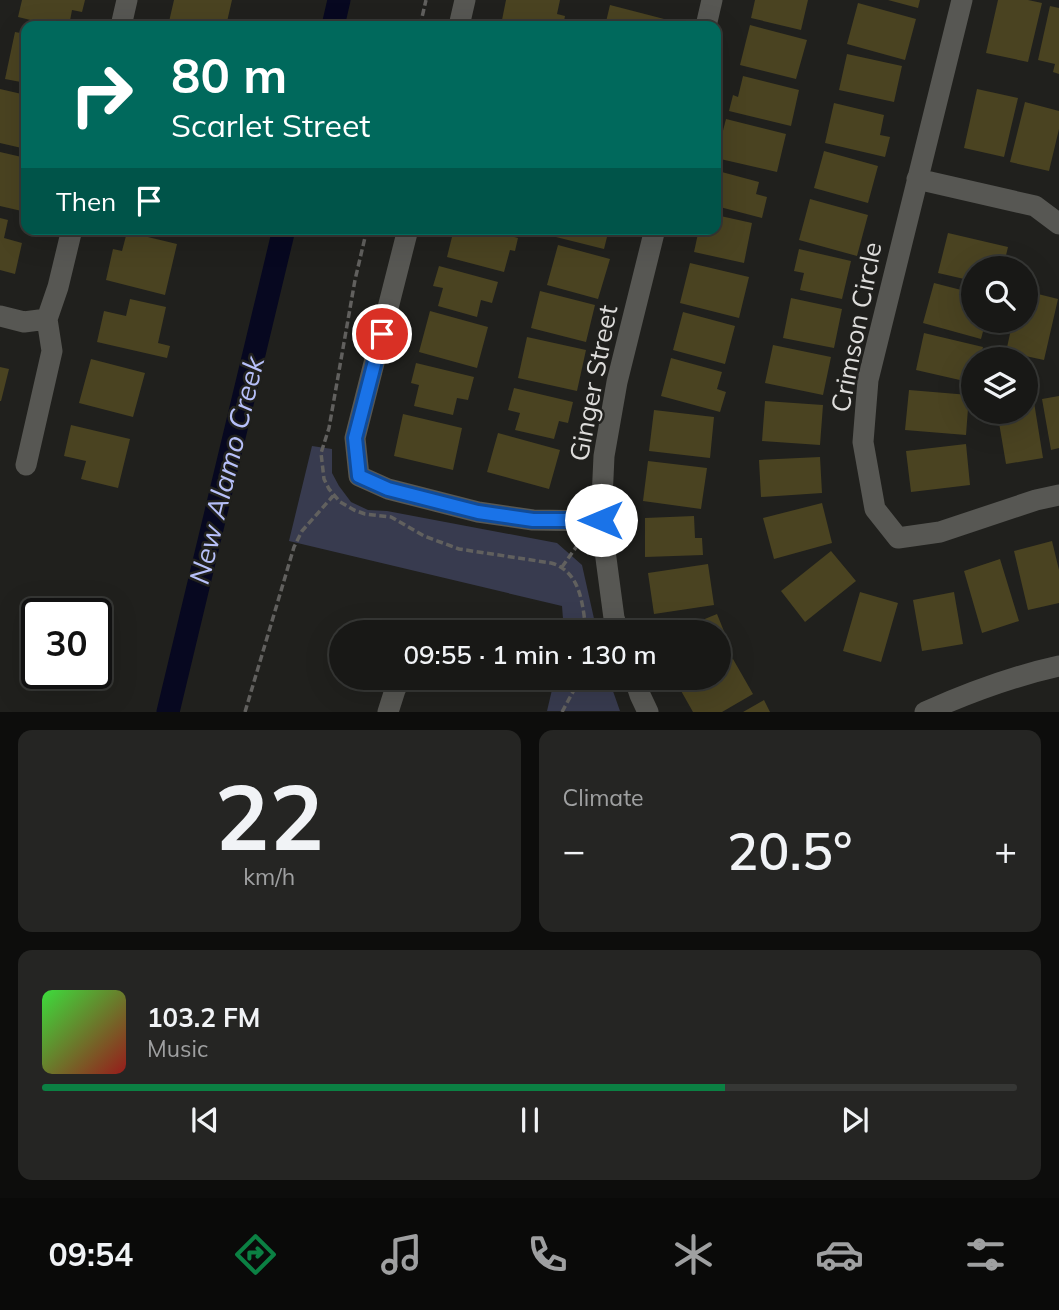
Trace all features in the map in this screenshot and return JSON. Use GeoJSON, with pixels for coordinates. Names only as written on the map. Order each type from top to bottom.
{"type":"FeatureCollection","features":[{"type":"Feature","properties":{"kind":"street"},"geometry":{"type":"LineString","coordinates":[[122,21],[127,0]]}},
{"type":"Feature","properties":{"kind":"street"},"geometry":{"type":"LineString","coordinates":[[460,21],[466,0]]}},
{"type":"Feature","properties":{"kind":"street"},"geometry":{"type":"LineString","coordinates":[[707,21],[712,0]]}},
{"type":"Feature","properties":{"kind":"street","name":"Crimson Circle"},"geometry":{"type":"LineString","coordinates":[[962,0],[868,380],[863,442],[875,509],[898,538],[940,532],[1059,495]]}},
{"type":"Feature","properties":{"kind":"street"},"geometry":{"type":"LineString","coordinates":[[917,178],[1034,206],[1059,224]]}},
{"type":"Feature","properties":{"kind":"street"},"geometry":{"type":"LineString","coordinates":[[26,465],[52,351],[47,319],[71,235]]}},
{"type":"Feature","properties":{"kind":"street"},"geometry":{"type":"LineString","coordinates":[[406,235],[355,438],[359,476],[388,489],[478,512],[533,520],[601,520]]}},
{"type":"Feature","properties":{"kind":"street","name":"Ginger Street"},"geometry":{"type":"LineString","coordinates":[[615,620],[601,520],[604,456],[617,382],[654,235]]}},
{"type":"Feature","properties":{"kind":"street"},"geometry":{"type":"LineString","coordinates":[[0,316],[23,322],[47,319]]}},
{"type":"Feature","properties":{"kind":"street"},"geometry":{"type":"LineString","coordinates":[[925,712],[960,696],[1059,666]]}},
{"type":"Feature","properties":{"kind":"street"},"geometry":{"type":"LineString","coordinates":[[387,712],[396,690]]}},
{"type":"Feature","properties":{"kind":"street"},"geometry":{"type":"LineString","coordinates":[[638,690],[648,712]]}},
{"type":"Feature","properties":{"kind":"path"},"geometry":{"type":"LineString","coordinates":[[421,21],[426,0]]}},
{"type":"Feature","properties":{"kind":"path"},"geometry":{"type":"LineString","coordinates":[[329,428],[355,280],[366,235]]}},
{"type":"Feature","properties":{"kind":"path"},"geometry":{"type":"LineString","coordinates":[[245,712],[294,547],[302,531],[333,496]]}},
{"type":"Feature","properties":{"kind":"path"},"geometry":{"type":"LineString","coordinates":[[391,517],[424,536],[458,549],[562,567],[577,584],[584,620]]}},
{"type":"Feature","properties":{"kind":"path"},"geometry":{"type":"LineString","coordinates":[[562,567],[579,543]]}},
{"type":"Feature","properties":{"kind":"path"},"geometry":{"type":"LineString","coordinates":[[581,597],[591,595]]}},
{"type":"Feature","properties":{"kind":"path"},"geometry":{"type":"LineString","coordinates":[[562,712],[573,690]]}},
{"type":"Feature","properties":{"kind":"shaded area"},"geometry":{"type":"Polygon","coordinates":[[[312,446],[332,449],[332,473],[339,486],[351,502],[368,510],[387,511],[557,543],[582,565],[594,620],[563,620],[562,606],[289,541],[312,446]]]}},
{"type":"Feature","properties":{"kind":"shaded area"},"geometry":{"type":"Polygon","coordinates":[[[552,690],[613,690],[620,711],[547,711],[552,690]]]}},
{"type":"Feature","properties":{"kind":"building"},"geometry":{"type":"Polygon","coordinates":[[[22,0],[85,0],[82,12],[72,10],[70,21],[35,21],[18,17],[22,0]]]}},
{"type":"Feature","properties":{"kind":"building"},"geometry":{"type":"Polygon","coordinates":[[[174,0],[232,0],[227,21],[169,21],[174,0]]]}},
{"type":"Feature","properties":{"kind":"building"},"geometry":{"type":"Polygon","coordinates":[[[506,0],[560,0],[557,14],[565,16],[564,21],[502,20],[506,0]]]}},
{"type":"Feature","properties":{"kind":"building"},"geometry":{"type":"Polygon","coordinates":[[[755,0],[808,0],[801,30],[751,18],[755,0]]]}},
{"type":"Feature","properties":{"kind":"building"},"geometry":{"type":"Polygon","coordinates":[[[888,0],[920,0],[918,8],[888,0]]]}},
{"type":"Feature","properties":{"kind":"building"},"geometry":{"type":"Polygon","coordinates":[[[998,0],[1042,3],[1028,62],[986,53],[998,0]]]}},
{"type":"Feature","properties":{"kind":"building"},"geometry":{"type":"Polygon","coordinates":[[[858,3],[916,19],[905,60],[847,44],[858,3]]]}},
{"type":"Feature","properties":{"kind":"building"},"geometry":{"type":"Polygon","coordinates":[[[610,5],[668,20],[668,21],[606,21],[610,5]]]}},
{"type":"Feature","properties":{"kind":"building"},"geometry":{"type":"Polygon","coordinates":[[[1050,6],[1059,8],[1059,74],[1053,72],[1055,64],[1038,60],[1050,6]]]}},
{"type":"Feature","properties":{"kind":"building"},"geometry":{"type":"Polygon","coordinates":[[[750,25],[807,40],[796,79],[740,65],[750,25]]]}},
{"type":"Feature","properties":{"kind":"building"},"geometry":{"type":"Polygon","coordinates":[[[15,32],[21,33],[21,82],[5,79],[15,32]]]}},
{"type":"Feature","properties":{"kind":"building"},"geometry":{"type":"Polygon","coordinates":[[[847,54],[902,66],[894,102],[839,90],[847,54]]]}},
{"type":"Feature","properties":{"kind":"building"},"geometry":{"type":"Polygon","coordinates":[[[743,76],[799,90],[791,126],[729,111],[733,95],[738,97],[743,76]]]}},
{"type":"Feature","properties":{"kind":"building"},"geometry":{"type":"Polygon","coordinates":[[[0,89],[21,94],[21,148],[0,143],[0,89]]]}},
{"type":"Feature","properties":{"kind":"building"},"geometry":{"type":"Polygon","coordinates":[[[977,89],[1018,98],[1004,157],[964,148],[977,89]]]}},
{"type":"Feature","properties":{"kind":"building"},"geometry":{"type":"Polygon","coordinates":[[[1025,102],[1059,111],[1059,129],[1049,171],[1010,162],[1025,102]]]}},
{"type":"Feature","properties":{"kind":"building"},"geometry":{"type":"Polygon","coordinates":[[[834,103],[884,115],[880,135],[890,137],[885,157],[825,143],[834,103]]]}},
{"type":"Feature","properties":{"kind":"building"},"geometry":{"type":"Polygon","coordinates":[[[726,119],[786,134],[777,172],[721,159],[721,138],[726,119]]]}},
{"type":"Feature","properties":{"kind":"building"},"geometry":{"type":"Polygon","coordinates":[[[824,151],[878,166],[868,203],[814,188],[824,151]]]}},
{"type":"Feature","properties":{"kind":"building"},"geometry":{"type":"Polygon","coordinates":[[[0,152],[21,157],[21,211],[0,206],[0,152]]]}},
{"type":"Feature","properties":{"kind":"building"},"geometry":{"type":"Polygon","coordinates":[[[721,172],[759,182],[756,194],[767,197],[762,218],[721,207],[721,172]]]}},
{"type":"Feature","properties":{"kind":"building"},"geometry":{"type":"Polygon","coordinates":[[[810,199],[868,215],[857,256],[799,240],[810,199]]]}},
{"type":"Feature","properties":{"kind":"building"},"geometry":{"type":"Polygon","coordinates":[[[721,216],[752,223],[744,263],[694,252],[698,235],[721,235],[721,216]]]}},
{"type":"Feature","properties":{"kind":"building"},"geometry":{"type":"Polygon","coordinates":[[[0,218],[8,220],[4,238],[22,243],[15,274],[0,270],[0,218]]]}},
{"type":"Feature","properties":{"kind":"building"},"geometry":{"type":"Polygon","coordinates":[[[948,233],[1008,247],[1006,256],[961,256],[961,278],[938,273],[948,233]]]}},
{"type":"Feature","properties":{"kind":"building"},"geometry":{"type":"Polygon","coordinates":[[[126,235],[140,235],[177,244],[165,295],[106,280],[113,249],[122,251],[126,235]]]}},
{"type":"Feature","properties":{"kind":"building"},"geometry":{"type":"Polygon","coordinates":[[[452,235],[507,235],[518,238],[515,251],[510,250],[504,272],[447,257],[452,235]]]}},
{"type":"Feature","properties":{"kind":"building"},"geometry":{"type":"Polygon","coordinates":[[[552,235],[608,235],[604,249],[552,235]]]}},
{"type":"Feature","properties":{"kind":"building"},"geometry":{"type":"Polygon","coordinates":[[[558,245],[610,259],[598,299],[547,285],[558,245]]]}},
{"type":"Feature","properties":{"kind":"building"},"geometry":{"type":"Polygon","coordinates":[[[799,249],[851,261],[842,299],[800,290],[804,273],[794,271],[799,249]]]}},
{"type":"Feature","properties":{"kind":"building"},"geometry":{"type":"Polygon","coordinates":[[[690,263],[749,277],[739,318],[680,303],[690,263]]]}},
{"type":"Feature","properties":{"kind":"building"},"geometry":{"type":"Polygon","coordinates":[[[439,266],[498,282],[492,303],[481,300],[477,317],[438,306],[443,288],[433,286],[439,266]]]}},
{"type":"Feature","properties":{"kind":"building"},"geometry":{"type":"Polygon","coordinates":[[[934,283],[961,290],[961,333],[983,333],[981,339],[923,323],[934,283]]]}},
{"type":"Feature","properties":{"kind":"building"},"geometry":{"type":"Polygon","coordinates":[[[540,291],[595,305],[586,342],[531,328],[540,291]]]}},
{"type":"Feature","properties":{"kind":"building"},"geometry":{"type":"Polygon","coordinates":[[[1038,294],[1058,299],[1044,360],[1038,359],[1038,347],[1007,347],[1010,333],[1038,333],[1038,294]]]}},
{"type":"Feature","properties":{"kind":"building"},"geometry":{"type":"Polygon","coordinates":[[[791,298],[842,309],[834,348],[783,338],[791,298]]]}},
{"type":"Feature","properties":{"kind":"building"},"geometry":{"type":"Polygon","coordinates":[[[130,299],[166,307],[158,343],[170,346],[167,358],[97,342],[104,311],[126,316],[130,299]]]}},
{"type":"Feature","properties":{"kind":"building"},"geometry":{"type":"Polygon","coordinates":[[[430,311],[488,327],[477,368],[419,352],[430,311]]]}},
{"type":"Feature","properties":{"kind":"building"},"geometry":{"type":"Polygon","coordinates":[[[683,312],[735,326],[725,364],[673,350],[683,312]]]}},
{"type":"Feature","properties":{"kind":"building"},"geometry":{"type":"Polygon","coordinates":[[[924,333],[983,347],[961,347],[961,380],[916,370],[924,333]]]}},
{"type":"Feature","properties":{"kind":"building"},"geometry":{"type":"Polygon","coordinates":[[[527,337],[586,350],[577,391],[518,378],[527,337]]]}},
{"type":"Feature","properties":{"kind":"building"},"geometry":{"type":"Polygon","coordinates":[[[773,345],[831,357],[823,395],[765,383],[773,345]]]}},
{"type":"Feature","properties":{"kind":"building"},"geometry":{"type":"Polygon","coordinates":[[[671,358],[722,372],[717,389],[726,392],[720,412],[661,396],[671,358]]]}},
{"type":"Feature","properties":{"kind":"building"},"geometry":{"type":"Polygon","coordinates":[[[91,359],[145,373],[133,417],[79,403],[91,359]]]}},
{"type":"Feature","properties":{"kind":"building"},"geometry":{"type":"Polygon","coordinates":[[[416,363],[474,377],[468,400],[457,398],[453,415],[414,406],[419,385],[411,383],[416,363]]]}},
{"type":"Feature","properties":{"kind":"building"},"geometry":{"type":"Polygon","coordinates":[[[0,367],[9,369],[1,401],[0,401],[0,367]]]}},
{"type":"Feature","properties":{"kind":"building"},"geometry":{"type":"Polygon","coordinates":[[[514,388],[573,402],[568,423],[559,421],[554,439],[515,430],[520,413],[508,410],[514,388]]]}},
{"type":"Feature","properties":{"kind":"building"},"geometry":{"type":"Polygon","coordinates":[[[909,390],[961,394],[961,424],[967,424],[966,435],[905,430],[909,390]]]}},
{"type":"Feature","properties":{"kind":"building"},"geometry":{"type":"Polygon","coordinates":[[[1059,396],[1059,448],[1051,450],[1042,399],[1059,396]]]}},
{"type":"Feature","properties":{"kind":"building"},"geometry":{"type":"Polygon","coordinates":[[[765,401],[823,405],[820,445],[762,441],[765,401]]]}},
{"type":"Feature","properties":{"kind":"building"},"geometry":{"type":"Polygon","coordinates":[[[654,410],[714,417],[710,458],[649,451],[654,410]]]}},
{"type":"Feature","properties":{"kind":"building"},"geometry":{"type":"Polygon","coordinates":[[[403,414],[462,428],[453,470],[394,456],[403,414]]]}},
{"type":"Feature","properties":{"kind":"building"},"geometry":{"type":"Polygon","coordinates":[[[999,424],[1038,424],[1043,458],[1006,464],[999,424]]]}},
{"type":"Feature","properties":{"kind":"building"},"geometry":{"type":"Polygon","coordinates":[[[71,425],[130,439],[118,488],[81,479],[86,461],[64,456],[71,425]]]}},
{"type":"Feature","properties":{"kind":"building"},"geometry":{"type":"Polygon","coordinates":[[[498,433],[560,450],[549,489],[487,472],[498,433]]]}},
{"type":"Feature","properties":{"kind":"building"},"geometry":{"type":"Polygon","coordinates":[[[966,444],[970,485],[911,492],[906,451],[966,444]]]}},
{"type":"Feature","properties":{"kind":"building"},"geometry":{"type":"Polygon","coordinates":[[[820,457],[822,493],[761,497],[759,460],[820,457]]]}},
{"type":"Feature","properties":{"kind":"building"},"geometry":{"type":"Polygon","coordinates":[[[648,461],[707,468],[701,509],[643,501],[648,461]]]}},
{"type":"Feature","properties":{"kind":"building"},"geometry":{"type":"Polygon","coordinates":[[[822,503],[832,543],[774,559],[763,518],[822,503]]]}},
{"type":"Feature","properties":{"kind":"building"},"geometry":{"type":"Polygon","coordinates":[[[694,516],[695,538],[702,538],[703,555],[645,557],[645,518],[694,516]]]}},
{"type":"Feature","properties":{"kind":"building"},"geometry":{"type":"Polygon","coordinates":[[[1052,541],[1059,570],[1059,603],[1028,610],[1014,551],[1052,541]]]}},
{"type":"Feature","properties":{"kind":"building"},"geometry":{"type":"Polygon","coordinates":[[[831,551],[856,581],[805,622],[781,591],[831,551]]]}},
{"type":"Feature","properties":{"kind":"building"},"geometry":{"type":"Polygon","coordinates":[[[1000,559],[1019,621],[982,633],[964,571],[1000,559]]]}},
{"type":"Feature","properties":{"kind":"building"},"geometry":{"type":"Polygon","coordinates":[[[708,564],[714,605],[654,614],[648,573],[708,564]]]}},
{"type":"Feature","properties":{"kind":"building"},"geometry":{"type":"Polygon","coordinates":[[[860,592],[898,603],[881,662],[843,651],[860,592]]]}},
{"type":"Feature","properties":{"kind":"building"},"geometry":{"type":"Polygon","coordinates":[[[954,592],[963,644],[922,651],[913,600],[954,592]]]}},
{"type":"Feature","properties":{"kind":"building"},"geometry":{"type":"Polygon","coordinates":[[[717,614],[719,620],[702,620],[717,614]]]}},
{"type":"Feature","properties":{"kind":"building"},"geometry":{"type":"Polygon","coordinates":[[[733,659],[753,694],[722,712],[693,712],[681,690],[731,690],[733,659]]]}},
{"type":"Feature","properties":{"kind":"building"},"geometry":{"type":"Polygon","coordinates":[[[764,700],[770,712],[743,712],[764,700]]]}},
{"type":"Feature","properties":{"kind":"waterway","name":"New Alamo Creek"},"geometry":{"type":"LineString","coordinates":[[334,21],[339,0]]}},
{"type":"Feature","properties":{"kind":"waterway","name":"New Alamo Creek"},"geometry":{"type":"LineString","coordinates":[[168,712],[283,235]]}},
{"type":"Feature","properties":{"kind":"route"},"geometry":{"type":"LineString","coordinates":[[382,334],[355,438],[359,476],[388,489],[478,512],[533,520],[601,520]]}}]}
